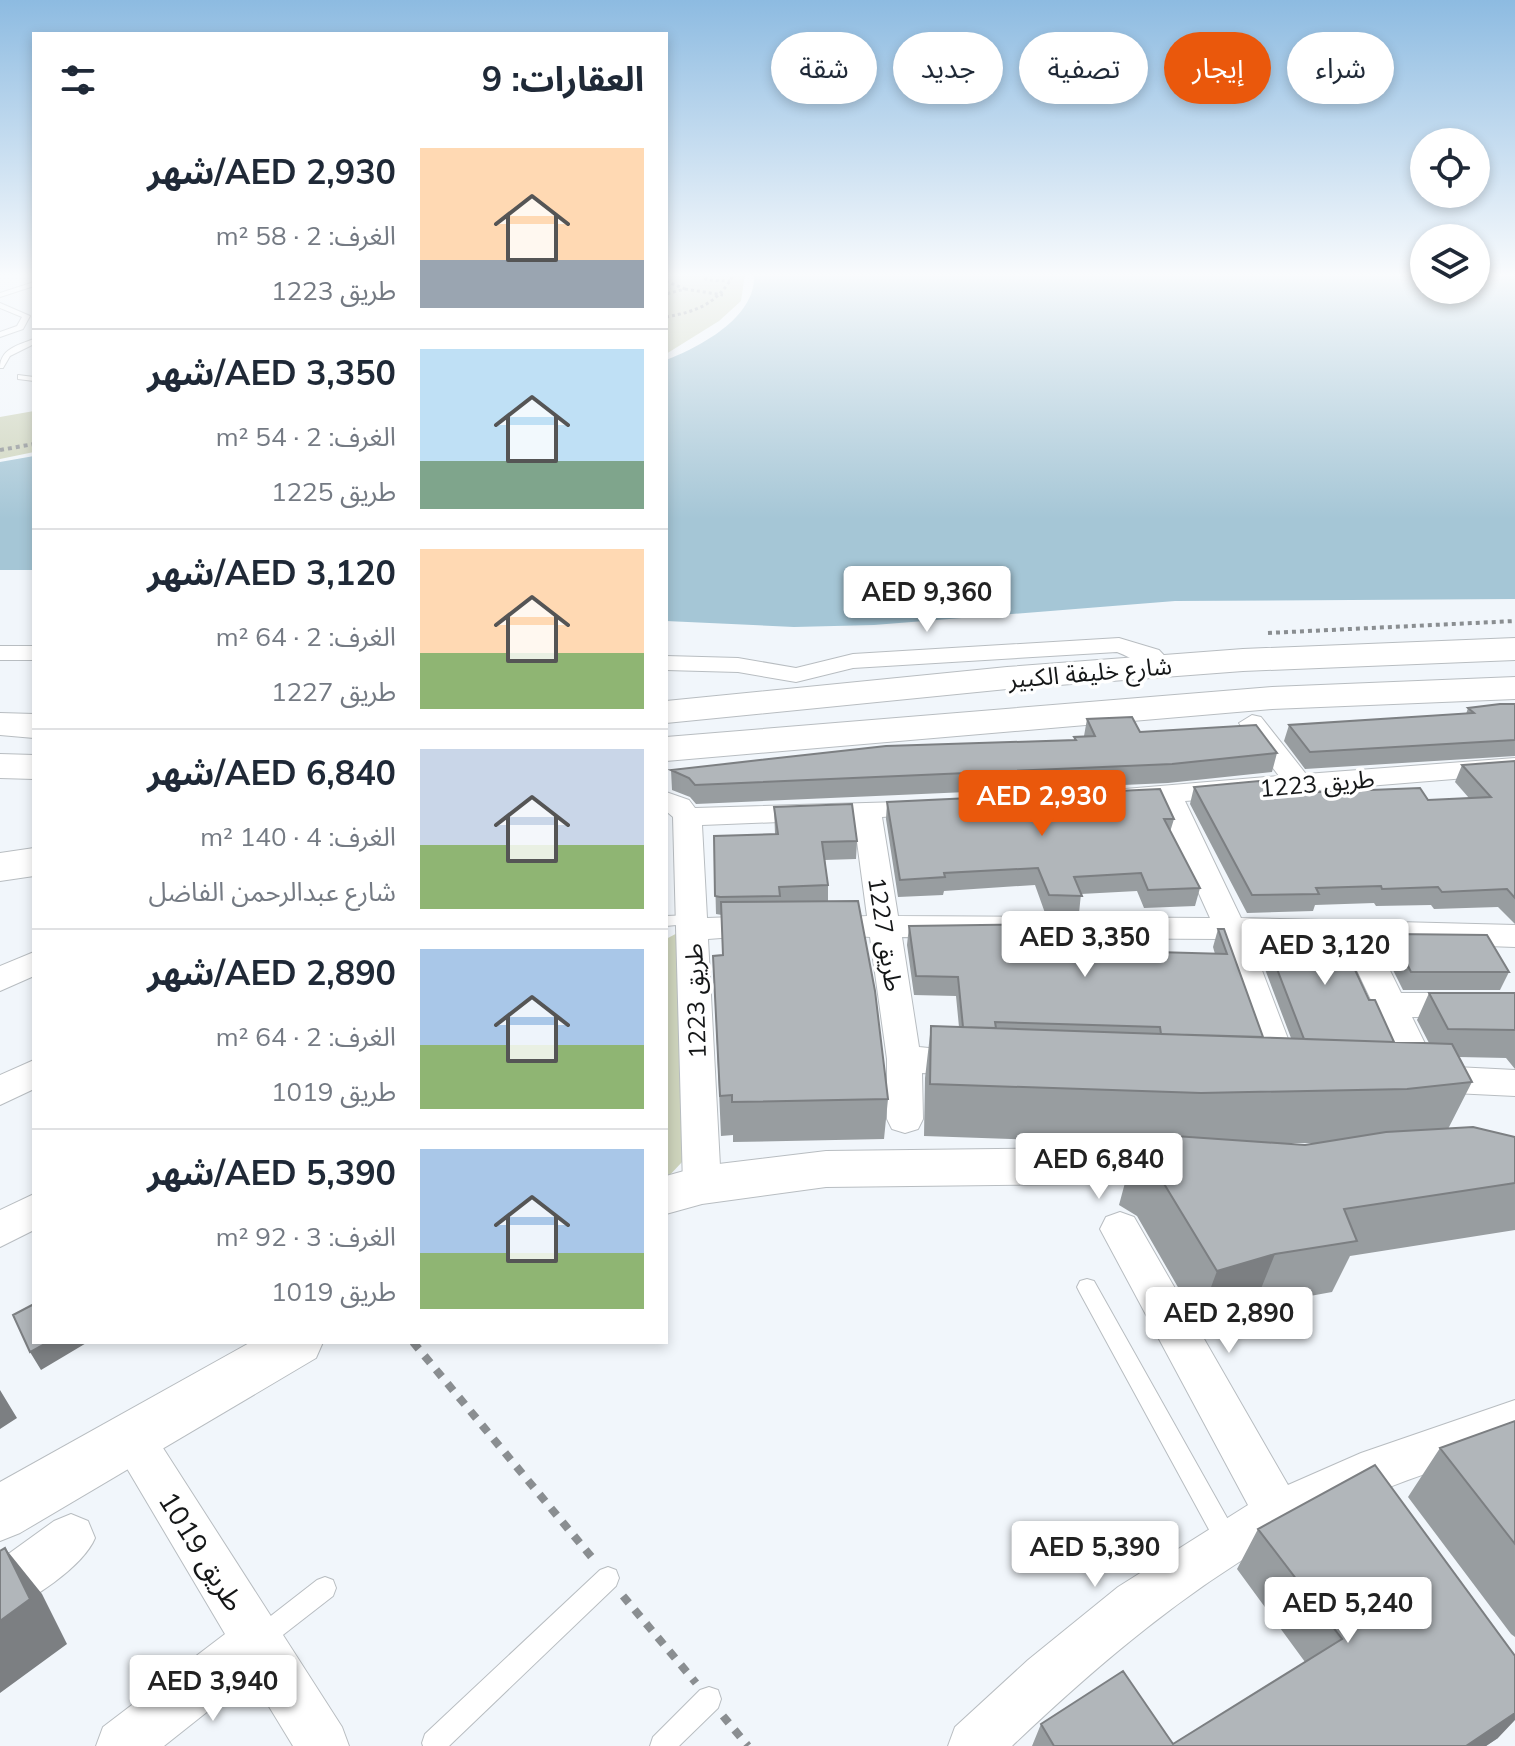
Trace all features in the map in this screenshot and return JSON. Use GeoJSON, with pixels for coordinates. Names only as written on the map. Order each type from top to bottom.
{"type":"FeatureCollection","features":[{"type":"Feature","properties":{"kind":"main road","name":"شارع خليفة الكبير"},"geometry":{"type":"LineString","coordinates":[[668,712],[1162,666],[1515,649]]}},
{"type":"Feature","properties":{"kind":"main road","name":"شارع خليفة الكبير"},"geometry":{"type":"LineString","coordinates":[[668,749],[1272,698],[1515,688]]}},
{"type":"Feature","properties":{"kind":"main road"},"geometry":{"type":"LineString","coordinates":[[0,724],[32,726]]}},
{"type":"Feature","properties":{"kind":"main road","name":"شارع خليفة الكبير"},"geometry":{"type":"LineString","coordinates":[[668,767],[898,731]]}},
{"type":"Feature","properties":{"kind":"main road"},"geometry":{"type":"LineString","coordinates":[[0,766],[32,767]]}},
{"type":"Feature","properties":{"kind":"main road"},"geometry":{"type":"LineString","coordinates":[[0,867],[32,862]]}},
{"type":"Feature","properties":{"kind":"street"},"geometry":{"type":"LineString","coordinates":[[668,663],[738,665],[796,675],[853,661],[1119,645],[1150,655],[1162,666]]}},
{"type":"Feature","properties":{"kind":"street"},"geometry":{"type":"LineString","coordinates":[[0,653],[32,653]]}},
{"type":"Feature","properties":{"kind":"street"},"geometry":{"type":"LineString","coordinates":[[1252,723],[1299,784]]}},
{"type":"Feature","properties":{"kind":"street","name":"طريق 1223"},"geometry":{"type":"LineString","coordinates":[[1094,798],[1515,766]]}},
{"type":"Feature","properties":{"kind":"street"},"geometry":{"type":"LineString","coordinates":[[1168,794],[1230,928],[1283,1075]]}},
{"type":"Feature","properties":{"kind":"street","name":"طريق 1223"},"geometry":{"type":"LineString","coordinates":[[684,1190],[684,923],[676,808],[867,810],[958,806]]}},
{"type":"Feature","properties":{"kind":"street","name":"طريق 1227"},"geometry":{"type":"LineString","coordinates":[[867,810],[904,1059],[905,1119]]}},
{"type":"Feature","properties":{"kind":"street"},"geometry":{"type":"LineString","coordinates":[[684,923],[1230,928],[1515,936]]}},
{"type":"Feature","properties":{"kind":"street"},"geometry":{"type":"LineString","coordinates":[[1354,930],[1390,1005],[1409,1078],[1515,1083]]}},
{"type":"Feature","properties":{"kind":"street"},"geometry":{"type":"LineString","coordinates":[[0,979],[32,964]]}},
{"type":"Feature","properties":{"kind":"street"},"geometry":{"type":"LineString","coordinates":[[1390,1005],[1515,1005]]}},
{"type":"Feature","properties":{"kind":"street"},"geometry":{"type":"LineString","coordinates":[[904,1059],[999,1063]]}},
{"type":"Feature","properties":{"kind":"street"},"geometry":{"type":"LineString","coordinates":[[0,1091],[32,1074]]}},
{"type":"Feature","properties":{"kind":"street"},"geometry":{"type":"LineString","coordinates":[[684,1190],[826,1169],[1215,1165]]}},
{"type":"Feature","properties":{"kind":"street"},"geometry":{"type":"LineString","coordinates":[[0,1230],[32,1211]]}},
{"type":"Feature","properties":{"kind":"street"},"geometry":{"type":"LineString","coordinates":[[1120,1229],[1278,1513]]}},
{"type":"Feature","properties":{"kind":"street"},"geometry":{"type":"LineString","coordinates":[[0,1513],[295,1344]]}},
{"type":"Feature","properties":{"kind":"street"},"geometry":{"type":"LineString","coordinates":[[979,1744],[1046,1678],[1135,1604],[1278,1513],[1374,1493],[1515,1421]]}},
{"type":"Feature","properties":{"kind":"street","name":"طريق 1019"},"geometry":{"type":"LineString","coordinates":[[131,1438],[323,1746]]}},
{"type":"Feature","properties":{"kind":"street"},"geometry":{"type":"LineString","coordinates":[[0,1590],[71,1538]]}},
{"type":"Feature","properties":{"kind":"street"},"geometry":{"type":"LineString","coordinates":[[122,1746],[257,1640]]}},
{"type":"Feature","properties":{"kind":"lane"},"geometry":{"type":"LineString","coordinates":[[21,377],[32,379]]}},
{"type":"Feature","properties":{"kind":"lane"},"geometry":{"type":"LineString","coordinates":[[1087,1287],[1229,1544]]}},
{"type":"Feature","properties":{"kind":"lane"},"geometry":{"type":"LineString","coordinates":[[434,1743],[608,1578]]}},
{"type":"Feature","properties":{"kind":"lane"},"geometry":{"type":"LineString","coordinates":[[257,1640],[325,1588]]}},
{"type":"Feature","properties":{"kind":"lane"},"geometry":{"type":"LineString","coordinates":[[662,1746],[709,1699]]}},
{"type":"Feature","properties":{"kind":"path"},"geometry":{"type":"LineString","coordinates":[[0,450],[32,444]]}},
{"type":"Feature","properties":{"kind":"path"},"geometry":{"type":"LineString","coordinates":[[415,1344],[748,1746]]}},
{"type":"Feature","properties":{"kind":"green space"},"geometry":{"type":"Polygon","coordinates":[[[32,411],[32,452],[0,459],[0,417],[32,411]]]}},
{"type":"Feature","properties":{"kind":"green space"},"geometry":{"type":"Polygon","coordinates":[[[685,929],[683,1161],[668,1177],[668,938],[685,929]]]}},
{"type":"Feature","properties":{"kind":"water"},"geometry":{"type":"Polygon","coordinates":[[[676,355],[1515,355],[1515,599],[1175,601],[874,625],[794,627],[668,621],[668,359],[676,355]]]}},
{"type":"Feature","properties":{"kind":"water"},"geometry":{"type":"Polygon","coordinates":[[[32,456],[32,570],[0,570],[0,462],[32,456]]]}},
{"type":"Feature","properties":{"kind":"building"},"geometry":{"type":"Polygon","coordinates":[[[1515,704],[1515,740],[1310,752],[1289,725],[1474,713],[1468,708],[1515,704]]]}},
{"type":"Feature","properties":{"kind":"building"},"geometry":{"type":"Polygon","coordinates":[[[1132,717],[1140,732],[1256,725],[1277,753],[1172,764],[695,785],[689,778],[671,770],[886,746],[1076,740],[1074,737],[1095,736],[1087,719],[1132,717]]]}},
{"type":"Feature","properties":{"kind":"building"},"geometry":{"type":"Polygon","coordinates":[[[1515,761],[1515,898],[1507,889],[1442,892],[1438,887],[1382,889],[1381,886],[1316,888],[1319,894],[1252,895],[1194,787],[1259,781],[1268,794],[1420,788],[1428,800],[1491,797],[1462,765],[1515,761]]]}},
{"type":"Feature","properties":{"kind":"building"},"geometry":{"type":"Polygon","coordinates":[[[1160,789],[1174,819],[1164,819],[1200,888],[1148,890],[1141,873],[1074,877],[1082,896],[1049,895],[1038,868],[944,873],[945,877],[900,880],[887,802],[1160,789]]]}},
{"type":"Feature","properties":{"kind":"building"},"geometry":{"type":"Polygon","coordinates":[[[852,804],[857,841],[822,842],[828,885],[779,887],[780,896],[715,896],[714,836],[778,834],[774,807],[852,804]]]}},
{"type":"Feature","properties":{"kind":"building"},"geometry":{"type":"Polygon","coordinates":[[[858,901],[875,991],[888,1099],[732,1102],[732,1095],[720,1096],[713,956],[723,955],[721,902],[858,901]]]}},
{"type":"Feature","properties":{"kind":"building"},"geometry":{"type":"Polygon","coordinates":[[[1059,921],[1094,921],[1099,933],[1151,934],[1156,952],[1227,954],[1218,929],[1224,929],[1263,1037],[1161,1034],[1160,1027],[995,1022],[996,1028],[963,1027],[958,977],[916,976],[909,926],[1060,924],[1059,921]]]}},
{"type":"Feature","properties":{"kind":"building"},"geometry":{"type":"Polygon","coordinates":[[[1262,930],[1337,931],[1369,1000],[1375,1000],[1394,1042],[1304,1039],[1262,930]]]}},
{"type":"Feature","properties":{"kind":"building"},"geometry":{"type":"Polygon","coordinates":[[[1392,934],[1487,935],[1509,972],[1411,972],[1392,934]]]}},
{"type":"Feature","properties":{"kind":"building"},"geometry":{"type":"Polygon","coordinates":[[[1429,993],[1515,993],[1515,1030],[1448,1029],[1429,993]]]}},
{"type":"Feature","properties":{"kind":"building"},"geometry":{"type":"Polygon","coordinates":[[[931,1026],[1452,1044],[1472,1082],[1407,1089],[1201,1093],[930,1084],[931,1026]]]}},
{"type":"Feature","properties":{"kind":"building"},"geometry":{"type":"Polygon","coordinates":[[[1473,1127],[1515,1137],[1515,1183],[1344,1209],[1357,1241],[1275,1254],[1217,1271],[1152,1164],[1133,1153],[1175,1136],[1305,1145],[1386,1132],[1473,1127]]]}},
{"type":"Feature","properties":{"kind":"building"},"geometry":{"type":"Polygon","coordinates":[[[32,1305],[32,1344],[44,1344],[30,1352],[13,1315],[32,1305]]]}},
{"type":"Feature","properties":{"kind":"building"},"geometry":{"type":"Polygon","coordinates":[[[1515,1421],[1515,1544],[1440,1448],[1515,1421]]]}},
{"type":"Feature","properties":{"kind":"building"},"geometry":{"type":"Polygon","coordinates":[[[1375,1465],[1515,1656],[1515,1713],[1466,1746],[1054,1746],[1041,1724],[1123,1671],[1173,1744],[1342,1639],[1258,1529],[1375,1465]]]}},
{"type":"Feature","properties":{"kind":"building"},"geometry":{"type":"Polygon","coordinates":[[[5,1548],[30,1599],[0,1621],[0,1551],[5,1548]]]}}]}
